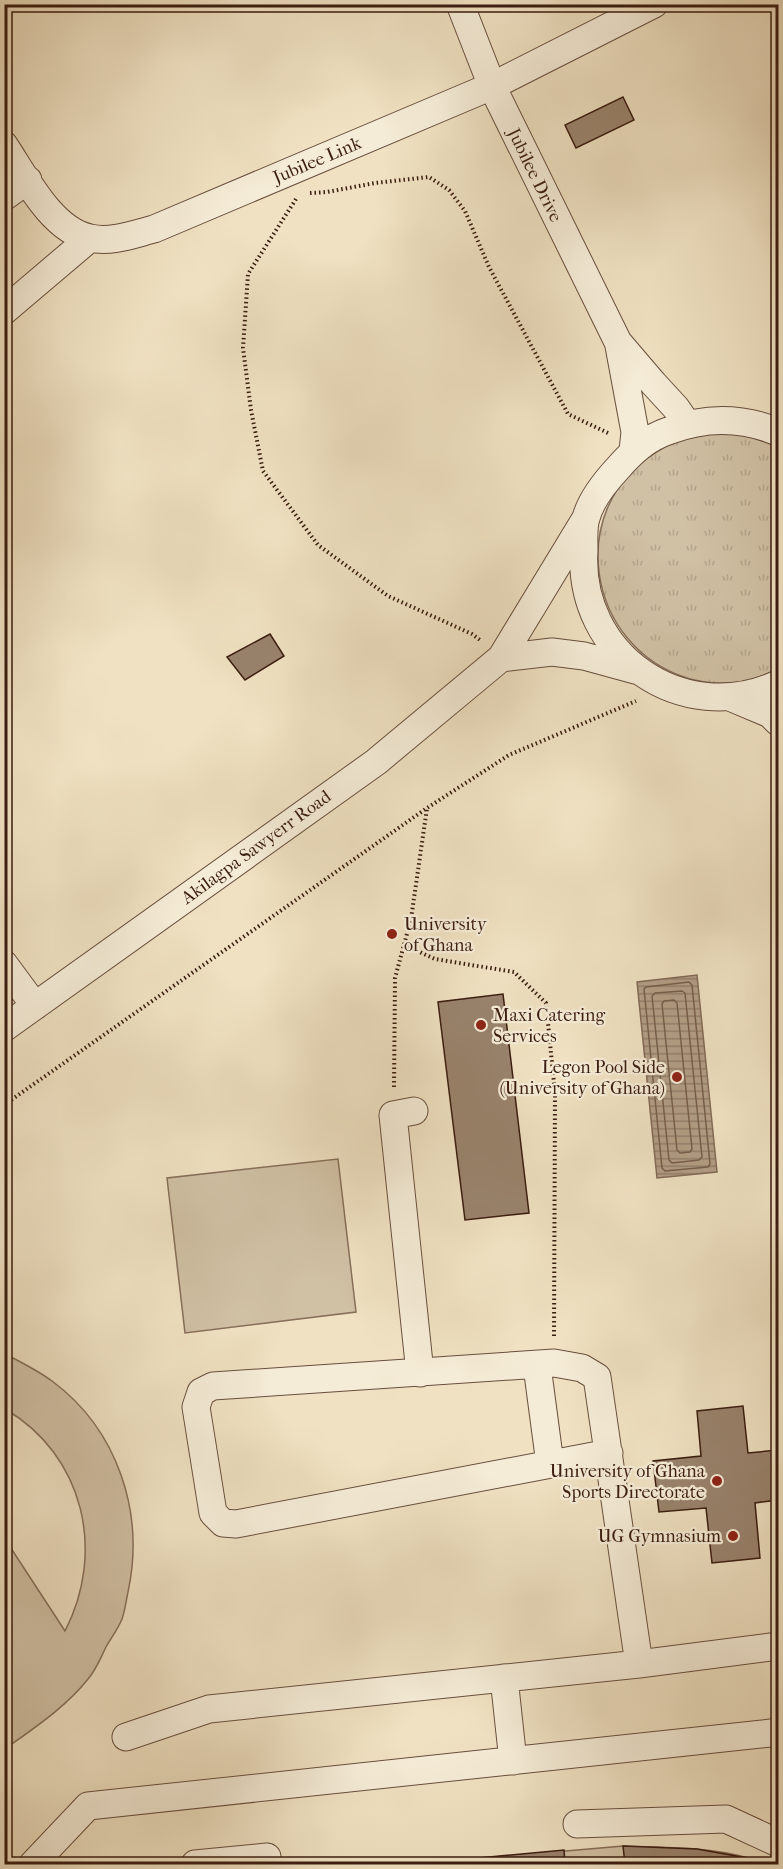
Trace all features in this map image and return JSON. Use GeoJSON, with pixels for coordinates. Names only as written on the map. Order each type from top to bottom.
{"type":"FeatureCollection","features":[{"type":"Feature","properties":{"kind":"street","name":"Jubilee Drive"},"geometry":{"type":"LineString","coordinates":[[460,4],[492,86],[618,342],[676,408],[687,424]]}},
{"type":"Feature","properties":{"kind":"street","name":"Jubilee Link"},"geometry":{"type":"LineString","coordinates":[[4,145],[51,214],[71,229],[90,238],[115,239],[154,229],[492,86],[654,4]]}},
{"type":"Feature","properties":{"kind":"street"},"geometry":{"type":"LineString","coordinates":[[4,197],[28,180]]}},
{"type":"Feature","properties":{"kind":"street"},"geometry":{"type":"LineString","coordinates":[[4,311],[90,238]]}},
{"type":"Feature","properties":{"kind":"street","name":"Jubilee Drive"},"geometry":{"type":"LineString","coordinates":[[618,342],[635,432],[633,451]]}},
{"type":"Feature","properties":{"kind":"street","name":"Akilagpa Sawyerr Road"},"geometry":{"type":"LineString","coordinates":[[4,1028],[376,762],[501,658],[586,518],[603,485],[633,451],[658,434],[687,424],[726,419],[778,432]]}},
{"type":"Feature","properties":{"kind":"street"},"geometry":{"type":"LineString","coordinates":[[586,518],[583,568],[591,607],[610,642],[638,670],[667,687],[699,696],[732,698],[760,692],[778,684]]}},
{"type":"Feature","properties":{"kind":"street"},"geometry":{"type":"LineString","coordinates":[[501,658],[552,652],[584,656],[638,670]]}},
{"type":"Feature","properties":{"kind":"street"},"geometry":{"type":"LineString","coordinates":[[732,698],[770,714],[778,722]]}},
{"type":"Feature","properties":{"kind":"street"},"geometry":{"type":"LineString","coordinates":[[4,964],[35,1006]]}},
{"type":"Feature","properties":{"kind":"street"},"geometry":{"type":"LineString","coordinates":[[403,1113],[420,1373]]}},
{"type":"Feature","properties":{"kind":"street"},"geometry":{"type":"LineString","coordinates":[[545,1365],[550,1464]]}},
{"type":"Feature","properties":{"kind":"street"},"geometry":{"type":"LineString","coordinates":[[609,1453],[236,1524],[223,1523],[213,1513],[196,1407],[201,1392],[213,1386],[545,1365],[582,1368],[597,1377],[609,1453],[639,1664]]}},
{"type":"Feature","properties":{"kind":"street"},"geometry":{"type":"LineString","coordinates":[[126,1737],[209,1709],[639,1664],[778,1646]]}},
{"type":"Feature","properties":{"kind":"street"},"geometry":{"type":"LineString","coordinates":[[504,1678],[513,1761]]}},
{"type":"Feature","properties":{"kind":"street"},"geometry":{"type":"LineString","coordinates":[[33,1864],[88,1806],[771,1733]]}},
{"type":"Feature","properties":{"kind":"street"},"geometry":{"type":"LineString","coordinates":[[577,1824],[726,1819],[778,1844]]}},
{"type":"Feature","properties":{"kind":"street"},"geometry":{"type":"LineString","coordinates":[[195,1864],[267,1857]]}},
{"type":"Feature","properties":{"kind":"path"},"geometry":{"type":"LineString","coordinates":[[774,4],[778,34]]}},
{"type":"Feature","properties":{"kind":"path"},"geometry":{"type":"LineString","coordinates":[[278,176],[301,190],[313,194],[375,183],[429,177],[449,190],[465,211],[489,267],[568,414],[613,435],[633,451]]}},
{"type":"Feature","properties":{"kind":"path"},"geometry":{"type":"LineString","coordinates":[[301,190],[248,274],[243,348],[251,410],[263,471],[318,545],[388,596],[472,634],[501,658]]}},
{"type":"Feature","properties":{"kind":"path"},"geometry":{"type":"LineString","coordinates":[[4,1105],[427,808],[509,755],[667,687]]}},
{"type":"Feature","properties":{"kind":"path"},"geometry":{"type":"LineString","coordinates":[[403,1113],[395,978],[411,919],[427,808]]}},
{"type":"Feature","properties":{"kind":"path"},"geometry":{"type":"LineString","coordinates":[[404,945],[435,959],[514,972],[546,1003],[555,1092],[545,1365]]}},
{"type":"Feature","properties":{"kind":"green space"},"geometry":{"type":"Polygon","coordinates":[[[723,433],[746,435],[778,447],[778,669],[757,678],[713,683],[690,679],[655,663],[628,639],[609,608],[599,575],[599,540],[608,506],[628,476],[658,451],[673,443],[698,436],[723,433]]]}},
{"type":"Feature","properties":{"kind":"green space"},"geometry":{"type":"Polygon","coordinates":[[[338,1159],[356,1312],[185,1333],[167,1178],[338,1159]]]}},
{"type":"Feature","properties":{"kind":"green space"},"geometry":{"type":"Polygon","coordinates":[[[5,1354],[52,1381],[75,1401],[94,1424],[110,1448],[121,1475],[129,1503],[133,1533],[132,1562],[124,1613],[96,1668],[60,1708],[5,1749],[5,1539],[65,1631],[77,1601],[84,1569],[85,1538],[80,1508],[70,1479],[53,1452],[32,1429],[5,1409],[5,1354]]]}},
{"type":"Feature","properties":{"kind":"green space"},"geometry":{"type":"Polygon","coordinates":[[[623,1846],[713,1851],[749,1858],[765,1864],[415,1864],[623,1846]]]}},
{"type":"Feature","properties":{"kind":"water","name":"Legon Pool Side (University of Ghana)"},"geometry":{"type":"Polygon","coordinates":[[[697,975],[717,1172],[657,1178],[637,982],[697,975]]]}},
{"type":"Feature","properties":{"kind":"building"},"geometry":{"type":"Polygon","coordinates":[[[623,97],[634,120],[576,148],[565,125],[623,97]]]}},
{"type":"Feature","properties":{"kind":"building"},"geometry":{"type":"Polygon","coordinates":[[[270,634],[284,656],[245,680],[227,657],[270,634]]]}},
{"type":"Feature","properties":{"kind":"building"},"geometry":{"type":"Polygon","coordinates":[[[503,994],[529,1213],[465,1220],[438,1002],[503,994]]]}},
{"type":"Feature","properties":{"kind":"building","name":"University of Ghana Sports Directorate"},"geometry":{"type":"Polygon","coordinates":[[[743,1406],[748,1453],[778,1450],[778,1500],[755,1503],[760,1558],[712,1563],[706,1508],[659,1512],[653,1461],[701,1456],[697,1411],[743,1406]]]}},
{"type":"Feature","properties":{"kind":"building"},"geometry":{"type":"Polygon","coordinates":[[[623,1846],[697,1849],[753,1859],[765,1864],[625,1864],[623,1846]]]}},
{"type":"Feature","properties":{"kind":"building"},"geometry":{"type":"Polygon","coordinates":[[[564,1850],[565,1864],[415,1864],[564,1850]]]}},
{"type":"Feature","properties":{"kind":"place","name":"University of Ghana"},"geometry":{"type":"Point","coordinates":[392,934]}},
{"type":"Feature","properties":{"kind":"place","name":"Maxi Catering Services"},"geometry":{"type":"Point","coordinates":[481,1025]}},
{"type":"Feature","properties":{"kind":"place","name":"Legon Pool Side (University of Ghana)"},"geometry":{"type":"Point","coordinates":[677,1077]}},
{"type":"Feature","properties":{"kind":"place","name":"University of Ghana Sports Directorate"},"geometry":{"type":"Point","coordinates":[717,1481]}},
{"type":"Feature","properties":{"kind":"place","name":"UG Gymnasium"},"geometry":{"type":"Point","coordinates":[733,1536]}}]}
